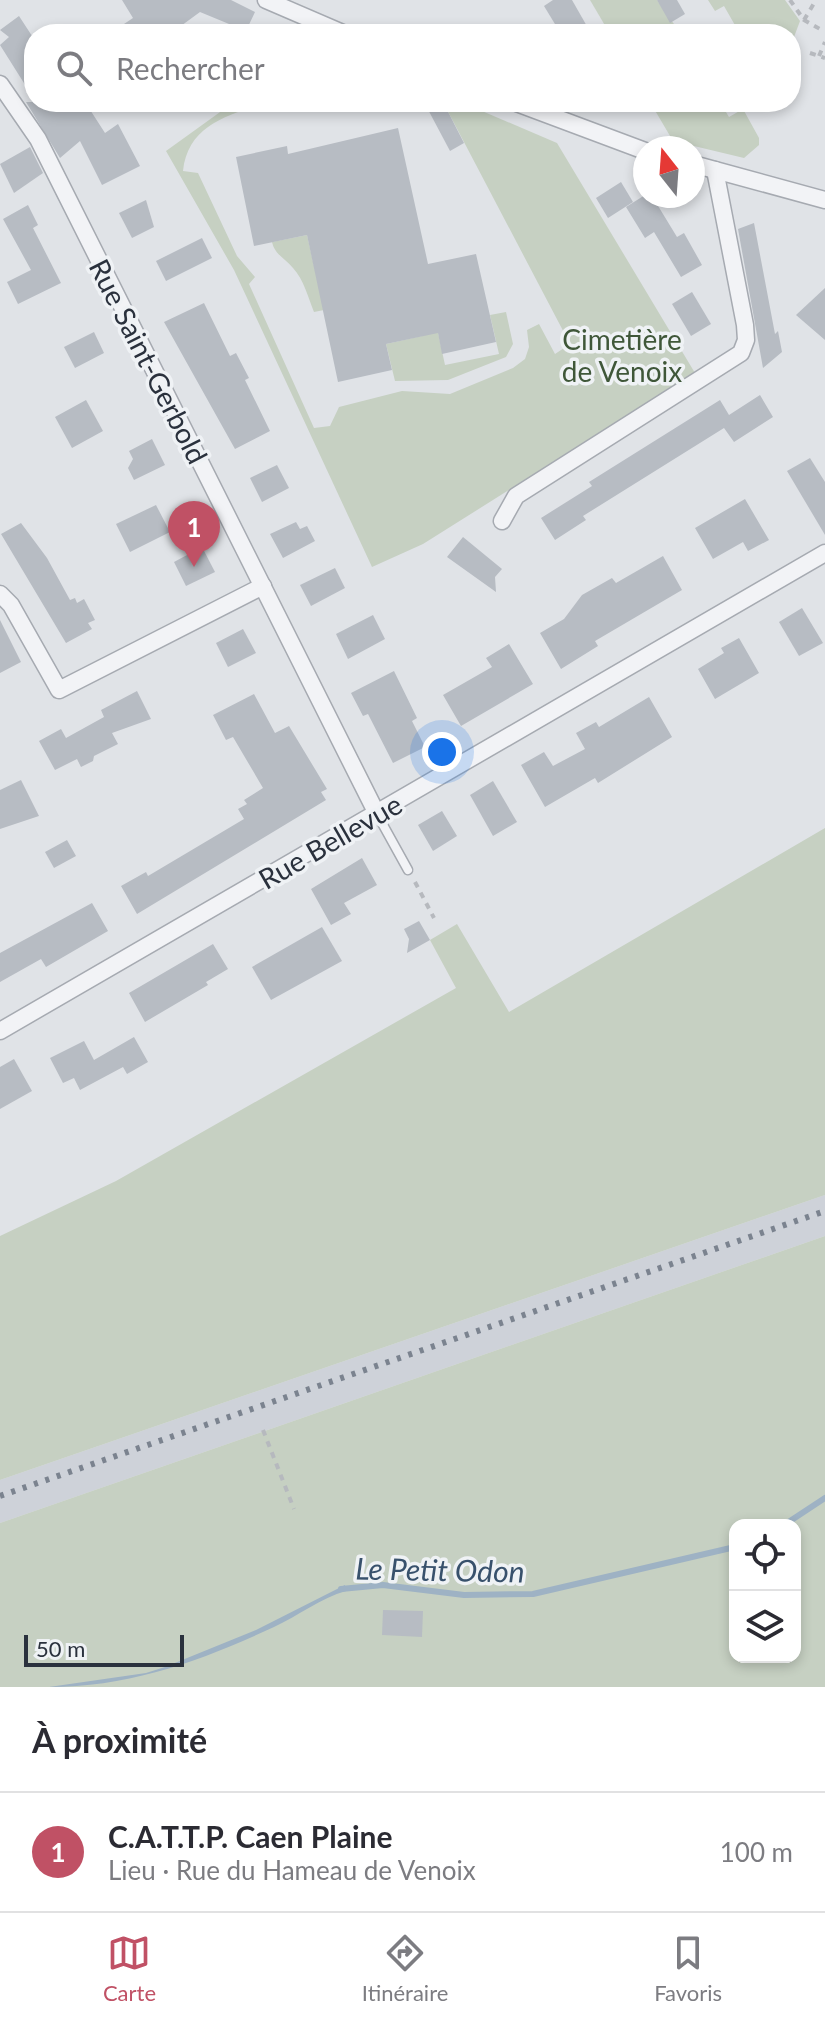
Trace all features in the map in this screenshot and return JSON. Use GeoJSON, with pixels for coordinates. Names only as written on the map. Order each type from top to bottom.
{"type":"FeatureCollection","features":[{"type":"Feature","properties":{"kind":"street"},"geometry":{"type":"LineString","coordinates":[[266,0],[322,24]]}},
{"type":"Feature","properties":{"kind":"street","name":"Rue Saint-Gerbold"},"geometry":{"type":"LineString","coordinates":[[0,84],[38,139],[377,814]]}},
{"type":"Feature","properties":{"kind":"street"},"geometry":{"type":"LineString","coordinates":[[541,112],[633,147]]}},
{"type":"Feature","properties":{"kind":"street"},"geometry":{"type":"LineString","coordinates":[[705,167],[825,200]]}},
{"type":"Feature","properties":{"kind":"street"},"geometry":{"type":"LineString","coordinates":[[502,521],[516,496],[741,353],[746,340],[745,325],[715,170]]}},
{"type":"Feature","properties":{"kind":"street","name":"Rue Bellevue"},"geometry":{"type":"LineString","coordinates":[[0,1031],[825,553]]}},
{"type":"Feature","properties":{"kind":"street"},"geometry":{"type":"LineString","coordinates":[[0,594],[11,605],[59,690],[263,586]]}},
{"type":"Feature","properties":{"kind":"lane"},"geometry":{"type":"LineString","coordinates":[[377,814],[408,870]]}},
{"type":"Feature","properties":{"kind":"path"},"geometry":{"type":"LineString","coordinates":[[790,0],[804,20],[820,29]]}},
{"type":"Feature","properties":{"kind":"path"},"geometry":{"type":"LineString","coordinates":[[804,20],[816,0]]}},
{"type":"Feature","properties":{"kind":"path"},"geometry":{"type":"LineString","coordinates":[[810,53],[822,57],[825,42]]}},
{"type":"Feature","properties":{"kind":"path"},"geometry":{"type":"LineString","coordinates":[[408,870],[434,918]]}},
{"type":"Feature","properties":{"kind":"path"},"geometry":{"type":"LineString","coordinates":[[263,1430],[294,1509]]}},
{"type":"Feature","properties":{"kind":"shaded area"},"geometry":{"type":"Polygon","coordinates":[[[825,1195],[825,1236],[0,1523],[0,1480],[825,1195]]]}},
{"type":"Feature","properties":{"kind":"green space"},"geometry":{"type":"Polygon","coordinates":[[[590,0],[657,0],[674,24],[604,24],[590,0]]]}},
{"type":"Feature","properties":{"kind":"green space"},"geometry":{"type":"Polygon","coordinates":[[[708,0],[785,0],[800,21],[799,24],[734,24],[724,6],[715,11],[708,0]]]}},
{"type":"Feature","properties":{"kind":"green space","name":"Cimetière de Venoix"},"geometry":{"type":"Polygon","coordinates":[[[220,112],[239,112],[202,132],[186,155],[183,171],[198,173],[237,256],[255,277],[249,284],[314,428],[330,426],[339,407],[402,391],[450,394],[513,368],[525,359],[529,347],[527,330],[539,324],[555,354],[570,344],[448,112],[484,112],[557,143],[695,373],[423,544],[372,567],[234,270],[166,151],[220,112]]]}},
{"type":"Feature","properties":{"kind":"green space"},"geometry":{"type":"Polygon","coordinates":[[[656,112],[726,112],[729,117],[745,112],[759,138],[759,145],[744,158],[705,149],[705,136],[670,136],[656,112]]]}},
{"type":"Feature","properties":{"kind":"green space"},"geometry":{"type":"Polygon","coordinates":[[[307,235],[324,310],[314,312],[300,278],[272,242],[307,235]]]}},
{"type":"Feature","properties":{"kind":"green space"},"geometry":{"type":"Polygon","coordinates":[[[506,312],[513,344],[506,357],[448,380],[395,381],[386,344],[422,336],[437,328],[445,365],[499,354],[490,315],[506,312]]]}},
{"type":"Feature","properties":{"kind":"green space"},"geometry":{"type":"Polygon","coordinates":[[[825,828],[825,1195],[0,1480],[0,1236],[116,1181],[456,988],[430,940],[457,924],[509,1012],[825,828]]]}},
{"type":"Feature","properties":{"kind":"green space"},"geometry":{"type":"Polygon","coordinates":[[[825,1236],[825,1687],[0,1687],[0,1523],[825,1236]]]}},
{"type":"Feature","properties":{"kind":"water"},"geometry":{"type":"Polygon","coordinates":[[[345,1585],[346,1591],[283,1623],[192,1661],[137,1677],[49,1687],[146,1673],[165,1667],[256,1630],[345,1585]]]}},
{"type":"Feature","properties":{"kind":"building"},"geometry":{"type":"Polygon","coordinates":[[[122,0],[231,0],[255,12],[249,24],[229,24],[200,12],[184,24],[124,24],[133,18],[122,0]]]}},
{"type":"Feature","properties":{"kind":"building"},"geometry":{"type":"Polygon","coordinates":[[[553,0],[572,0],[586,24],[555,24],[544,6],[553,0]]]}},
{"type":"Feature","properties":{"kind":"building"},"geometry":{"type":"Polygon","coordinates":[[[657,0],[677,0],[685,14],[670,23],[657,0]]]}},
{"type":"Feature","properties":{"kind":"building"},"geometry":{"type":"Polygon","coordinates":[[[19,16],[24,24],[24,83],[0,45],[9,37],[0,30],[19,16]]]}},
{"type":"Feature","properties":{"kind":"building"},"geometry":{"type":"Polygon","coordinates":[[[32,112],[91,112],[105,133],[118,124],[140,166],[102,185],[80,141],[60,158],[32,112]]]}},
{"type":"Feature","properties":{"kind":"building"},"geometry":{"type":"Polygon","coordinates":[[[429,112],[448,112],[464,143],[450,151],[429,112]]]}},
{"type":"Feature","properties":{"kind":"building"},"geometry":{"type":"Polygon","coordinates":[[[398,128],[428,264],[476,254],[496,342],[442,354],[438,333],[386,344],[392,370],[338,382],[307,235],[254,246],[236,157],[287,146],[288,154],[398,128]]]}},
{"type":"Feature","properties":{"kind":"building"},"geometry":{"type":"Polygon","coordinates":[[[30,147],[43,173],[14,193],[0,164],[30,147]]]}},
{"type":"Feature","properties":{"kind":"building"},"geometry":{"type":"Polygon","coordinates":[[[621,182],[633,202],[608,218],[596,198],[621,182]]]}},
{"type":"Feature","properties":{"kind":"building"},"geometry":{"type":"Polygon","coordinates":[[[146,200],[154,227],[132,238],[119,213],[146,200]]]}},
{"type":"Feature","properties":{"kind":"building"},"geometry":{"type":"Polygon","coordinates":[[[633,203],[633,208],[659,208],[677,237],[684,233],[702,265],[681,277],[654,232],[645,238],[626,207],[633,203]]]}},
{"type":"Feature","properties":{"kind":"building"},"geometry":{"type":"Polygon","coordinates":[[[28,205],[38,225],[33,228],[61,283],[18,304],[7,282],[31,270],[3,219],[28,205]]]}},
{"type":"Feature","properties":{"kind":"building"},"geometry":{"type":"Polygon","coordinates":[[[754,223],[775,334],[778,331],[782,352],[763,368],[738,229],[754,223]]]}},
{"type":"Feature","properties":{"kind":"building"},"geometry":{"type":"Polygon","coordinates":[[[202,238],[212,258],[166,281],[156,261],[202,238]]]}},
{"type":"Feature","properties":{"kind":"building"},"geometry":{"type":"Polygon","coordinates":[[[825,288],[825,340],[796,315],[825,288]]]}},
{"type":"Feature","properties":{"kind":"building"},"geometry":{"type":"Polygon","coordinates":[[[692,292],[711,324],[691,336],[672,304],[692,292]]]}},
{"type":"Feature","properties":{"kind":"building"},"geometry":{"type":"Polygon","coordinates":[[[204,303],[230,356],[236,353],[249,378],[245,380],[270,431],[235,449],[164,322],[204,303]]]}},
{"type":"Feature","properties":{"kind":"building"},"geometry":{"type":"Polygon","coordinates":[[[94,332],[104,353],[75,368],[64,347],[94,332]]]}},
{"type":"Feature","properties":{"kind":"building"},"geometry":{"type":"Polygon","coordinates":[[[760,395],[773,417],[734,442],[724,428],[583,516],[586,520],[555,540],[541,518],[592,486],[589,482],[720,400],[729,415],[760,395]]]}},
{"type":"Feature","properties":{"kind":"building"},"geometry":{"type":"Polygon","coordinates":[[[86,400],[103,431],[72,448],[55,417],[86,400]]]}},
{"type":"Feature","properties":{"kind":"building"},"geometry":{"type":"Polygon","coordinates":[[[152,439],[165,465],[134,480],[128,468],[133,459],[129,451],[152,439]]]}},
{"type":"Feature","properties":{"kind":"building"},"geometry":{"type":"Polygon","coordinates":[[[810,458],[825,482],[825,535],[787,471],[810,458]]]}},
{"type":"Feature","properties":{"kind":"building"},"geometry":{"type":"Polygon","coordinates":[[[277,465],[289,488],[262,502],[250,478],[277,465]]]}},
{"type":"Feature","properties":{"kind":"building"},"geometry":{"type":"Polygon","coordinates":[[[745,499],[769,540],[748,551],[743,542],[713,559],[695,528],[745,499]]]}},
{"type":"Feature","properties":{"kind":"building"},"geometry":{"type":"Polygon","coordinates":[[[156,505],[170,532],[130,552],[116,524],[156,505]]]}},
{"type":"Feature","properties":{"kind":"building"},"geometry":{"type":"Polygon","coordinates":[[[296,522],[300,529],[307,526],[315,541],[283,558],[270,534],[296,522]]]}},
{"type":"Feature","properties":{"kind":"building"},"geometry":{"type":"Polygon","coordinates":[[[21,523],[47,558],[70,600],[75,598],[77,603],[84,599],[95,620],[88,623],[92,629],[66,643],[1,534],[21,523]]]}},
{"type":"Feature","properties":{"kind":"building"},"geometry":{"type":"Polygon","coordinates":[[[463,537],[502,569],[495,577],[496,592],[447,557],[463,537]]]}},
{"type":"Feature","properties":{"kind":"building"},"geometry":{"type":"Polygon","coordinates":[[[202,547],[215,572],[186,586],[174,562],[202,547]]]}},
{"type":"Feature","properties":{"kind":"building"},"geometry":{"type":"Polygon","coordinates":[[[663,556],[682,590],[595,641],[598,646],[561,669],[540,633],[564,619],[582,595],[612,578],[616,583],[663,556]]]}},
{"type":"Feature","properties":{"kind":"building"},"geometry":{"type":"Polygon","coordinates":[[[335,568],[345,588],[311,606],[300,585],[335,568]]]}},
{"type":"Feature","properties":{"kind":"building"},"geometry":{"type":"Polygon","coordinates":[[[802,608],[823,643],[799,656],[779,622],[802,608]]]}},
{"type":"Feature","properties":{"kind":"building"},"geometry":{"type":"Polygon","coordinates":[[[373,615],[385,639],[348,659],[336,634],[373,615]]]}},
{"type":"Feature","properties":{"kind":"building"},"geometry":{"type":"Polygon","coordinates":[[[0,620],[21,662],[0,673],[0,620]]]}},
{"type":"Feature","properties":{"kind":"building"},"geometry":{"type":"Polygon","coordinates":[[[243,629],[256,653],[228,667],[216,643],[243,629]]]}},
{"type":"Feature","properties":{"kind":"building"},"geometry":{"type":"Polygon","coordinates":[[[739,638],[759,673],[715,699],[698,669],[724,653],[721,648],[739,638]]]}},
{"type":"Feature","properties":{"kind":"building"},"geometry":{"type":"Polygon","coordinates":[[[509,644],[533,684],[461,726],[443,695],[492,667],[486,658],[509,644]]]}},
{"type":"Feature","properties":{"kind":"building"},"geometry":{"type":"Polygon","coordinates":[[[394,671],[417,718],[412,721],[425,747],[393,763],[368,714],[363,716],[351,693],[394,671]]]}},
{"type":"Feature","properties":{"kind":"building"},"geometry":{"type":"Polygon","coordinates":[[[137,691],[151,719],[112,733],[118,744],[94,756],[93,761],[81,767],[77,759],[55,770],[39,741],[61,729],[66,738],[104,717],[101,710],[137,691]]]}},
{"type":"Feature","properties":{"kind":"building"},"geometry":{"type":"Polygon","coordinates":[[[254,694],[275,733],[289,726],[327,789],[321,792],[326,800],[137,914],[121,886],[146,872],[148,876],[244,819],[238,809],[247,804],[244,800],[263,788],[233,737],[226,740],[213,715],[254,694]]]}},
{"type":"Feature","properties":{"kind":"building"},"geometry":{"type":"Polygon","coordinates":[[[649,697],[672,737],[598,783],[595,778],[545,807],[521,765],[544,752],[553,766],[585,749],[576,733],[596,722],[599,727],[649,697]]]}},
{"type":"Feature","properties":{"kind":"building"},"geometry":{"type":"Polygon","coordinates":[[[21,780],[39,816],[0,829],[0,790],[21,780]]]}},
{"type":"Feature","properties":{"kind":"building"},"geometry":{"type":"Polygon","coordinates":[[[493,781],[517,822],[493,836],[470,795],[493,781]]]}},
{"type":"Feature","properties":{"kind":"building"},"geometry":{"type":"Polygon","coordinates":[[[442,811],[457,836],[433,851],[418,825],[442,811]]]}},
{"type":"Feature","properties":{"kind":"building"},"geometry":{"type":"Polygon","coordinates":[[[67,840],[76,856],[54,868],[45,852],[67,840]]]}},
{"type":"Feature","properties":{"kind":"building"},"geometry":{"type":"Polygon","coordinates":[[[362,858],[377,885],[344,903],[351,914],[331,925],[311,889],[362,858]]]}},
{"type":"Feature","properties":{"kind":"building"},"geometry":{"type":"Polygon","coordinates":[[[92,903],[108,931],[46,967],[41,959],[0,982],[0,953],[92,903]]]}},
{"type":"Feature","properties":{"kind":"building"},"geometry":{"type":"Polygon","coordinates":[[[419,921],[430,940],[407,953],[409,939],[404,929],[419,921]]]}},
{"type":"Feature","properties":{"kind":"building"},"geometry":{"type":"Polygon","coordinates":[[[322,927],[342,961],[271,1000],[252,967],[322,927]]]}},
{"type":"Feature","properties":{"kind":"building"},"geometry":{"type":"Polygon","coordinates":[[[213,944],[228,969],[206,982],[208,985],[145,1022],[129,993],[213,944]]]}},
{"type":"Feature","properties":{"kind":"building"},"geometry":{"type":"Polygon","coordinates":[[[134,1037],[148,1062],[127,1074],[123,1067],[80,1090],[74,1078],[63,1083],[50,1058],[84,1041],[94,1060],[134,1037]]]}},
{"type":"Feature","properties":{"kind":"building"},"geometry":{"type":"Polygon","coordinates":[[[14,1059],[32,1091],[0,1109],[0,1067],[14,1059]]]}},
{"type":"Feature","properties":{"kind":"building"},"geometry":{"type":"Polygon","coordinates":[[[383,1610],[423,1611],[422,1637],[382,1635],[383,1610]]]}},
{"type":"Feature","properties":{"kind":"waterway","name":"Le Petit Odon"},"geometry":{"type":"LineString","coordinates":[[793,1519],[825,1498]]}},
{"type":"Feature","properties":{"kind":"waterway","name":"Le Petit Odon"},"geometry":{"type":"LineString","coordinates":[[341,1589],[383,1585],[464,1595],[533,1594],[729,1548]]}},
{"type":"Feature","properties":{"kind":"railway"},"geometry":{"type":"LineString","coordinates":[[0,1496],[825,1211]]}},
{"type":"Feature","properties":{"kind":"place","name":"C.A.T.T.P. Caen Plaine"},"geometry":{"type":"Point","coordinates":[194,567]}}]}
